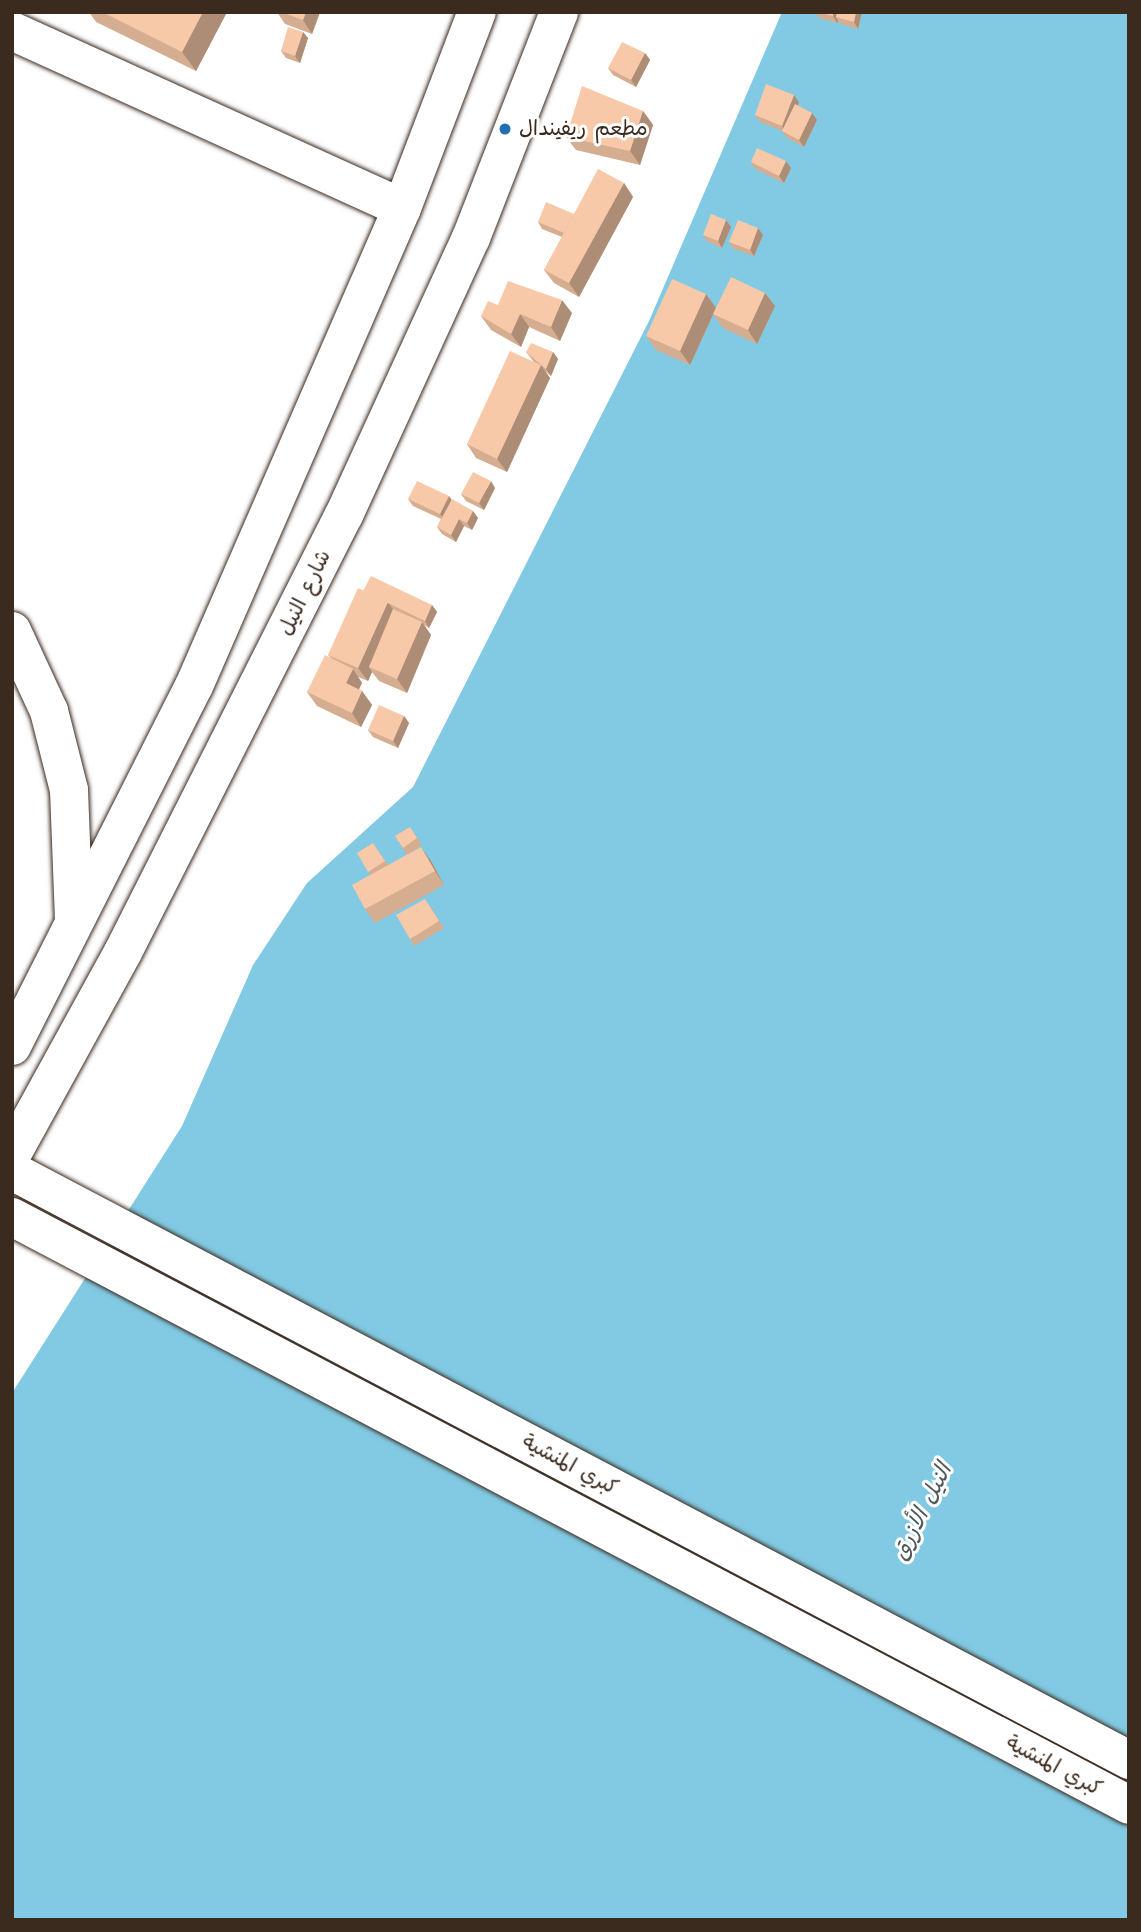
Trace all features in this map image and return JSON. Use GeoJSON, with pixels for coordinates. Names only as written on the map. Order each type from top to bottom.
{"type":"FeatureCollection","features":[{"type":"Feature","properties":{"kind":"main road"},"geometry":{"type":"LineString","coordinates":[[12,1046],[194,686],[402,208],[477,12]]}},
{"type":"Feature","properties":{"kind":"main road","name":"شارع النيل"},"geometry":{"type":"LineString","coordinates":[[12,1154],[123,952],[344,514],[471,238],[559,12]]}},
{"type":"Feature","properties":{"kind":"main road"},"geometry":{"type":"LineString","coordinates":[[23,27],[402,208]]}},
{"type":"Feature","properties":{"kind":"main road"},"geometry":{"type":"LineString","coordinates":[[12,631],[50,711],[69,790],[75,924]]}},
{"type":"Feature","properties":{"kind":"main road","name":"كبري المنشية"},"geometry":{"type":"LineString","coordinates":[[12,1171],[1129,1760]]}},
{"type":"Feature","properties":{"kind":"main road","name":"كبري المنشية"},"geometry":{"type":"LineString","coordinates":[[12,1217],[1129,1805]]}},
{"type":"Feature","properties":{"kind":"water","name":"النيل الأزرق"},"geometry":{"type":"Polygon","coordinates":[[[782,12],[1129,12],[1129,1920],[12,1920],[12,1393],[182,1126],[253,965],[307,883],[413,787],[649,321],[782,12]]]}},
{"type":"Feature","properties":{"kind":"building"},"geometry":{"type":"Polygon","coordinates":[[[102,12],[203,12],[182,52],[102,12]]]}},
{"type":"Feature","properties":{"kind":"building"},"geometry":{"type":"Polygon","coordinates":[[[281,12],[306,12],[303,20],[281,12]]]}},
{"type":"Feature","properties":{"kind":"building"},"geometry":{"type":"Polygon","coordinates":[[[817,12],[833,12],[833,16],[817,12]]]}},
{"type":"Feature","properties":{"kind":"building"},"geometry":{"type":"Polygon","coordinates":[[[837,12],[856,12],[854,22],[836,17],[837,12]]]}},
{"type":"Feature","properties":{"kind":"building"},"geometry":{"type":"Polygon","coordinates":[[[288,27],[303,32],[295,56],[281,51],[288,27]]]}},
{"type":"Feature","properties":{"kind":"building"},"geometry":{"type":"Polygon","coordinates":[[[622,42],[645,53],[631,80],[608,68],[622,42]]]}},
{"type":"Feature","properties":{"kind":"building"},"geometry":{"type":"Polygon","coordinates":[[[766,84],[794,95],[782,126],[755,115],[766,84]]]}},
{"type":"Feature","properties":{"kind":"building"},"geometry":{"type":"Polygon","coordinates":[[[582,86],[643,111],[630,151],[566,137],[582,86]]]}},
{"type":"Feature","properties":{"kind":"building"},"geometry":{"type":"Polygon","coordinates":[[[795,104],[812,113],[799,140],[782,131],[795,104]]]}},
{"type":"Feature","properties":{"kind":"building"},"geometry":{"type":"Polygon","coordinates":[[[757,148],[786,161],[779,176],[751,162],[757,148]]]}},
{"type":"Feature","properties":{"kind":"building"},"geometry":{"type":"Polygon","coordinates":[[[598,169],[624,183],[569,283],[544,270],[598,169]]]}},
{"type":"Feature","properties":{"kind":"building"},"geometry":{"type":"Polygon","coordinates":[[[546,202],[574,214],[564,233],[538,222],[546,202]]]}},
{"type":"Feature","properties":{"kind":"building"},"geometry":{"type":"Polygon","coordinates":[[[711,214],[726,220],[718,241],[703,235],[711,214]]]}},
{"type":"Feature","properties":{"kind":"building"},"geometry":{"type":"Polygon","coordinates":[[[738,220],[758,228],[750,250],[729,242],[738,220]]]}},
{"type":"Feature","properties":{"kind":"building"},"geometry":{"type":"Polygon","coordinates":[[[731,277],[765,293],[748,330],[713,314],[731,277]]]}},
{"type":"Feature","properties":{"kind":"building"},"geometry":{"type":"Polygon","coordinates":[[[672,279],[706,294],[680,351],[646,336],[672,279]]]}},
{"type":"Feature","properties":{"kind":"building"},"geometry":{"type":"Polygon","coordinates":[[[508,281],[562,300],[551,327],[520,314],[511,334],[481,316],[488,301],[498,305],[508,281]]]}},
{"type":"Feature","properties":{"kind":"building"},"geometry":{"type":"Polygon","coordinates":[[[531,343],[553,352],[546,369],[526,352],[531,343]]]}},
{"type":"Feature","properties":{"kind":"building"},"geometry":{"type":"Polygon","coordinates":[[[510,351],[541,365],[497,459],[467,444],[510,351]]]}},
{"type":"Feature","properties":{"kind":"building"},"geometry":{"type":"Polygon","coordinates":[[[473,472],[491,481],[479,503],[461,494],[473,472]]]}},
{"type":"Feature","properties":{"kind":"building"},"geometry":{"type":"Polygon","coordinates":[[[417,481],[449,496],[440,514],[408,499],[417,481]]]}},
{"type":"Feature","properties":{"kind":"building"},"geometry":{"type":"Polygon","coordinates":[[[452,499],[473,511],[467,523],[459,519],[451,535],[437,527],[452,499]]]}},
{"type":"Feature","properties":{"kind":"building"},"geometry":{"type":"Polygon","coordinates":[[[371,576],[432,605],[425,621],[363,591],[371,576]]]}},
{"type":"Feature","properties":{"kind":"building"},"geometry":{"type":"Polygon","coordinates":[[[358,588],[388,602],[358,668],[328,655],[358,588]]]}},
{"type":"Feature","properties":{"kind":"building"},"geometry":{"type":"Polygon","coordinates":[[[393,609],[422,622],[397,679],[369,667],[393,609]]]}},
{"type":"Feature","properties":{"kind":"building"},"geometry":{"type":"Polygon","coordinates":[[[325,655],[353,669],[346,683],[362,691],[352,713],[307,692],[325,655]]]}},
{"type":"Feature","properties":{"kind":"building"},"geometry":{"type":"Polygon","coordinates":[[[379,705],[404,716],[393,741],[368,730],[379,705]]]}},
{"type":"Feature","properties":{"kind":"building"},"geometry":{"type":"Polygon","coordinates":[[[410,827],[417,838],[403,848],[395,836],[410,827]]]}},
{"type":"Feature","properties":{"kind":"building"},"geometry":{"type":"Polygon","coordinates":[[[373,843],[385,861],[368,872],[357,853],[373,843]]]}},
{"type":"Feature","properties":{"kind":"building"},"geometry":{"type":"Polygon","coordinates":[[[421,847],[435,871],[365,909],[352,885],[421,847]]]}},
{"type":"Feature","properties":{"kind":"building"},"geometry":{"type":"Polygon","coordinates":[[[425,899],[439,921],[410,939],[396,915],[425,899]]]}},
{"type":"Feature","properties":{"kind":"place","name":"مطعم ريفيندال"},"geometry":{"type":"Point","coordinates":[505,129]}}]}
